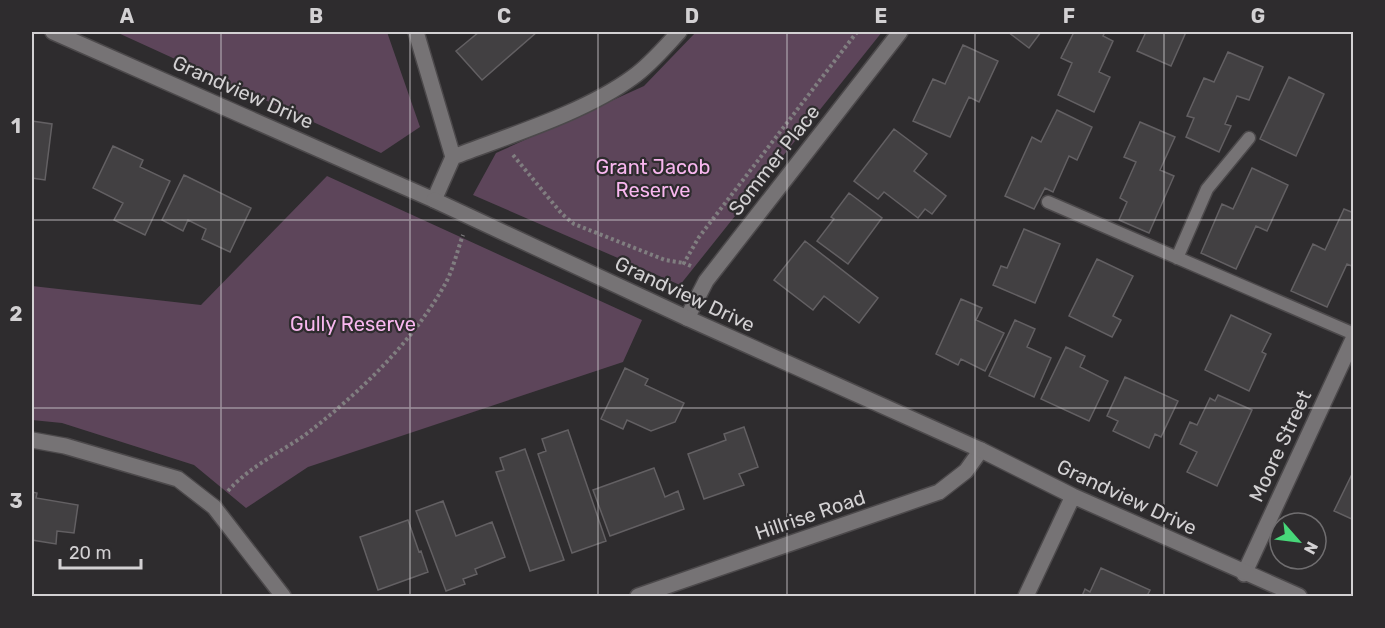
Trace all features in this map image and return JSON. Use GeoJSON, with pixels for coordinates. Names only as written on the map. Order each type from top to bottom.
{"type":"FeatureCollection","features":[{"type":"Feature","properties":{"kind":"street","name":"Grandview Drive"},"geometry":{"type":"LineString","coordinates":[[53,32],[434,200],[687,318],[981,450],[1073,496],[1299,597]]}},
{"type":"Feature","properties":{"kind":"street"},"geometry":{"type":"LineString","coordinates":[[416,32],[453,158],[434,200]]}},
{"type":"Feature","properties":{"kind":"street"},"geometry":{"type":"LineString","coordinates":[[453,158],[553,119],[634,77],[679,32]]}},
{"type":"Feature","properties":{"kind":"street","name":"Sommer Place"},"geometry":{"type":"LineString","coordinates":[[687,318],[706,281],[900,32]]}},
{"type":"Feature","properties":{"kind":"street","name":"Moore Street"},"geometry":{"type":"LineString","coordinates":[[1244,574],[1353,336]]}},
{"type":"Feature","properties":{"kind":"street"},"geometry":{"type":"LineString","coordinates":[[32,440],[65,446],[178,479],[214,507],[283,597]]}},
{"type":"Feature","properties":{"kind":"street","name":"Hillrise Road"},"geometry":{"type":"LineString","coordinates":[[639,597],[939,492],[966,471],[981,450]]}},
{"type":"Feature","properties":{"kind":"street"},"geometry":{"type":"LineString","coordinates":[[1026,597],[1073,496]]}},
{"type":"Feature","properties":{"kind":"lane"},"geometry":{"type":"LineString","coordinates":[[1178,258],[1208,189],[1249,138]]}},
{"type":"Feature","properties":{"kind":"lane"},"geometry":{"type":"LineString","coordinates":[[1048,202],[1353,336]]}},
{"type":"Feature","properties":{"kind":"path"},"geometry":{"type":"LineString","coordinates":[[684,263],[699,237],[857,32]]}},
{"type":"Feature","properties":{"kind":"path"},"geometry":{"type":"LineString","coordinates":[[500,139],[562,214],[574,224],[664,260],[684,263],[696,270]]}},
{"type":"Feature","properties":{"kind":"path"},"geometry":{"type":"LineString","coordinates":[[214,507],[240,477],[284,450],[324,420],[409,339],[445,285],[470,217]]}},
{"type":"Feature","properties":{"kind":"green space"},"geometry":{"type":"Polygon","coordinates":[[[116,32],[387,32],[420,127],[381,153],[116,32]]]}},
{"type":"Feature","properties":{"kind":"green space","name":"Grant Jacob Reserve"},"geometry":{"type":"Polygon","coordinates":[[[696,32],[882,32],[680,285],[473,195],[496,153],[644,86],[696,32]]]}},
{"type":"Feature","properties":{"kind":"green space","name":"Gully Reserve"},"geometry":{"type":"Polygon","coordinates":[[[327,176],[642,320],[623,362],[308,467],[246,508],[194,465],[62,423],[32,420],[32,286],[201,305],[327,176]]]}},
{"type":"Feature","properties":{"kind":"building"},"geometry":{"type":"Polygon","coordinates":[[[479,32],[537,32],[482,80],[456,51],[479,32]]]}},
{"type":"Feature","properties":{"kind":"building"},"geometry":{"type":"Polygon","coordinates":[[[1008,32],[1041,32],[1029,48],[1008,32]]]}},
{"type":"Feature","properties":{"kind":"building"},"geometry":{"type":"Polygon","coordinates":[[[1074,32],[1105,32],[1103,36],[1113,41],[1099,72],[1110,77],[1094,112],[1058,95],[1072,63],[1061,58],[1074,32]]]}},
{"type":"Feature","properties":{"kind":"building"},"geometry":{"type":"Polygon","coordinates":[[[1146,32],[1186,32],[1171,66],[1137,51],[1146,32]]]}},
{"type":"Feature","properties":{"kind":"building"},"geometry":{"type":"Polygon","coordinates":[[[963,45],[998,61],[979,102],[969,97],[950,137],[913,121],[933,79],[945,84],[963,45]]]}},
{"type":"Feature","properties":{"kind":"building"},"geometry":{"type":"Polygon","coordinates":[[[1228,52],[1263,67],[1249,100],[1237,96],[1225,124],[1231,126],[1219,152],[1186,137],[1194,118],[1187,116],[1204,78],[1214,82],[1228,52]]]}},
{"type":"Feature","properties":{"kind":"building"},"geometry":{"type":"Polygon","coordinates":[[[1289,77],[1324,94],[1296,156],[1260,139],[1289,77]]]}},
{"type":"Feature","properties":{"kind":"building"},"geometry":{"type":"Polygon","coordinates":[[[1057,110],[1092,127],[1077,160],[1069,156],[1053,192],[1045,188],[1034,209],[1005,196],[1032,137],[1041,142],[1057,110]]]}},
{"type":"Feature","properties":{"kind":"building"},"geometry":{"type":"Polygon","coordinates":[[[32,121],[52,124],[45,180],[32,178],[32,121]]]}},
{"type":"Feature","properties":{"kind":"building"},"geometry":{"type":"Polygon","coordinates":[[[1140,122],[1175,137],[1160,170],[1174,176],[1149,233],[1119,220],[1127,202],[1120,198],[1136,162],[1124,157],[1140,122]]]}},
{"type":"Feature","properties":{"kind":"building"},"geometry":{"type":"Polygon","coordinates":[[[894,129],[927,154],[914,171],[946,196],[932,214],[925,209],[918,218],[884,192],[878,199],[854,181],[894,129]]]}},
{"type":"Feature","properties":{"kind":"building"},"geometry":{"type":"Polygon","coordinates":[[[113,146],[143,160],[140,167],[170,181],[145,235],[114,220],[123,203],[93,188],[113,146]]]}},
{"type":"Feature","properties":{"kind":"building"},"geometry":{"type":"Polygon","coordinates":[[[1252,168],[1288,185],[1267,231],[1256,226],[1236,269],[1201,253],[1222,204],[1233,209],[1252,168]]]}},
{"type":"Feature","properties":{"kind":"building"},"geometry":{"type":"Polygon","coordinates":[[[184,175],[251,208],[230,252],[202,239],[206,229],[188,220],[183,231],[162,220],[184,175]]]}},
{"type":"Feature","properties":{"kind":"building"},"geometry":{"type":"Polygon","coordinates":[[[849,193],[882,218],[848,264],[817,241],[834,219],[831,217],[849,193]]]}},
{"type":"Feature","properties":{"kind":"building"},"geometry":{"type":"Polygon","coordinates":[[[1344,209],[1354,213],[1354,267],[1347,264],[1327,307],[1291,291],[1313,244],[1325,250],[1344,209]]]}},
{"type":"Feature","properties":{"kind":"building"},"geometry":{"type":"Polygon","coordinates":[[[1024,229],[1060,244],[1035,303],[993,285],[1001,266],[1007,268],[1024,229]]]}},
{"type":"Feature","properties":{"kind":"building"},"geometry":{"type":"Polygon","coordinates":[[[805,241],[878,298],[859,323],[824,296],[813,310],[774,280],[805,241]]]}},
{"type":"Feature","properties":{"kind":"building"},"geometry":{"type":"Polygon","coordinates":[[[1097,259],[1133,276],[1113,316],[1121,320],[1112,337],[1069,316],[1097,259]]]}},
{"type":"Feature","properties":{"kind":"building"},"geometry":{"type":"Polygon","coordinates":[[[961,299],[982,308],[976,320],[1004,333],[985,371],[961,359],[958,365],[936,354],[961,299]]]}},
{"type":"Feature","properties":{"kind":"building"},"geometry":{"type":"Polygon","coordinates":[[[1231,315],[1271,334],[1262,352],[1266,354],[1249,391],[1205,370],[1231,315]]]}},
{"type":"Feature","properties":{"kind":"building"},"geometry":{"type":"Polygon","coordinates":[[[1015,320],[1035,329],[1027,347],[1051,358],[1034,397],[989,376],[1015,320]]]}},
{"type":"Feature","properties":{"kind":"building"},"geometry":{"type":"Polygon","coordinates":[[[1066,347],[1085,356],[1080,367],[1108,381],[1089,421],[1041,399],[1066,347]]]}},
{"type":"Feature","properties":{"kind":"building"},"geometry":{"type":"Polygon","coordinates":[[[625,368],[648,379],[645,385],[684,403],[675,422],[651,431],[627,420],[623,429],[601,419],[625,368]]]}},
{"type":"Feature","properties":{"kind":"building"},"geometry":{"type":"Polygon","coordinates":[[[1125,377],[1178,401],[1161,437],[1155,434],[1149,448],[1113,431],[1118,421],[1107,416],[1125,377]]]}},
{"type":"Feature","properties":{"kind":"building"},"geometry":{"type":"Polygon","coordinates":[[[1218,395],[1252,410],[1217,486],[1187,472],[1197,452],[1180,444],[1190,422],[1197,425],[1210,398],[1215,401],[1218,395]]]}},
{"type":"Feature","properties":{"kind":"building"},"geometry":{"type":"Polygon","coordinates":[[[744,427],[758,467],[739,474],[744,485],[704,499],[688,454],[726,440],[724,434],[744,427]]]}},
{"type":"Feature","properties":{"kind":"building"},"geometry":{"type":"Polygon","coordinates":[[[568,430],[606,541],[572,553],[538,454],[546,451],[542,439],[568,430]]]}},
{"type":"Feature","properties":{"kind":"building"},"geometry":{"type":"Polygon","coordinates":[[[525,449],[564,560],[530,571],[496,472],[504,470],[500,458],[525,449]]]}},
{"type":"Feature","properties":{"kind":"building"},"geometry":{"type":"Polygon","coordinates":[[[654,468],[665,497],[678,491],[684,509],[610,536],[593,490],[654,468]]]}},
{"type":"Feature","properties":{"kind":"building"},"geometry":{"type":"Polygon","coordinates":[[[1354,470],[1354,520],[1334,511],[1354,470]]]}},
{"type":"Feature","properties":{"kind":"building"},"geometry":{"type":"Polygon","coordinates":[[[32,492],[37,493],[36,498],[78,505],[74,533],[57,531],[56,544],[32,540],[32,492]]]}},
{"type":"Feature","properties":{"kind":"building"},"geometry":{"type":"Polygon","coordinates":[[[443,501],[456,536],[492,522],[505,557],[475,569],[477,574],[463,579],[465,584],[446,591],[416,511],[443,501]]]}},
{"type":"Feature","properties":{"kind":"building"},"geometry":{"type":"Polygon","coordinates":[[[408,520],[428,572],[378,590],[360,537],[408,520]]]}},
{"type":"Feature","properties":{"kind":"building"},"geometry":{"type":"Polygon","coordinates":[[[1101,568],[1150,590],[1147,596],[1082,596],[1085,589],[1090,592],[1101,568]]]}}]}
